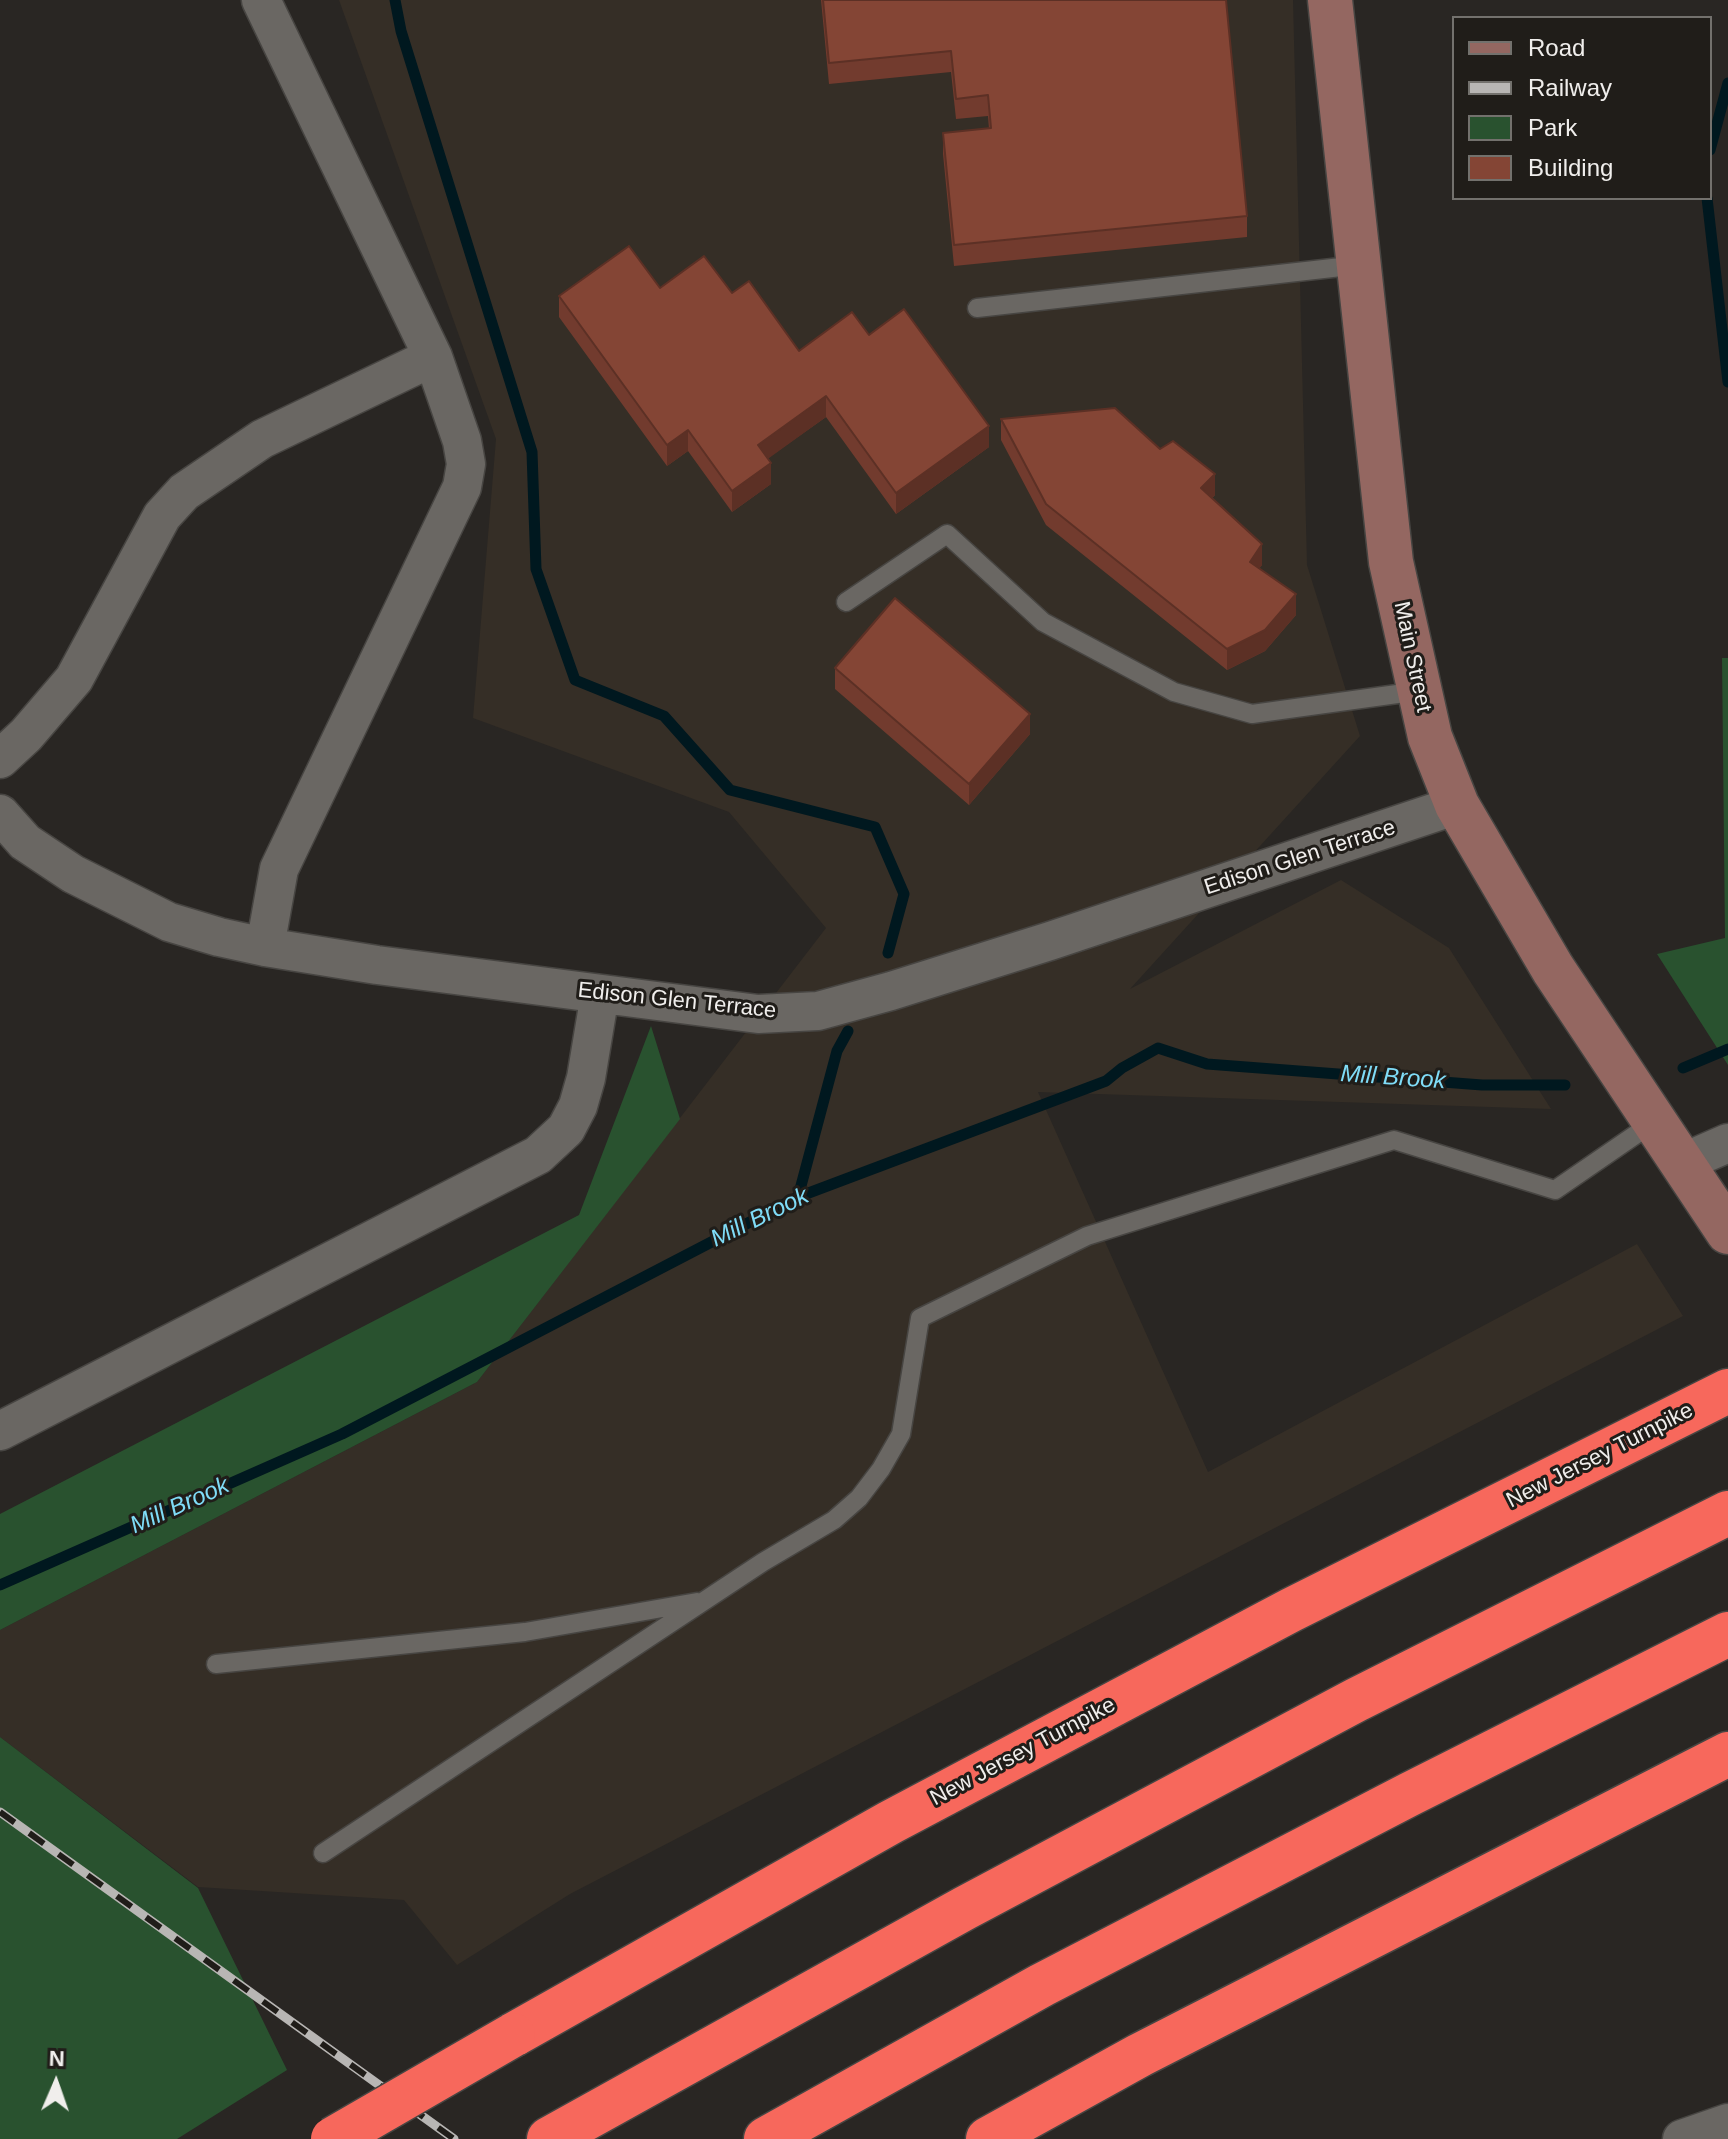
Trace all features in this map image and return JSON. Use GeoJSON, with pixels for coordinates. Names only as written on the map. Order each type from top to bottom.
{"type":"FeatureCollection","features":[{"type":"Feature","properties":{"kind":"highway","name":"New Jersey Turnpike"},"geometry":{"type":"LineString","coordinates":[[333,2139],[905,1814],[1291,1610],[1720,1395]]}},
{"type":"Feature","properties":{"kind":"highway"},"geometry":{"type":"LineString","coordinates":[[549,2139],[965,1908],[1356,1700],[1728,1513]]}},
{"type":"Feature","properties":{"kind":"highway"},"geometry":{"type":"LineString","coordinates":[[766,2139],[1042,1985],[1410,1794],[1728,1634]]}},
{"type":"Feature","properties":{"kind":"highway"},"geometry":{"type":"LineString","coordinates":[[988,2139],[1153,2048],[1728,1754]]}},
{"type":"Feature","properties":{"kind":"main road","name":"Main Street"},"geometry":{"type":"LineString","coordinates":[[1330,0],[1391,562],[1430,737],[1457,805],[1553,969],[1728,1232]]}},
{"type":"Feature","properties":{"kind":"street"},"geometry":{"type":"LineString","coordinates":[[261,0],[433,357],[462,441],[466,464],[462,487],[279,869],[265,947]]}},
{"type":"Feature","properties":{"kind":"street"},"geometry":{"type":"LineString","coordinates":[[0,759],[26,735],[74,679],[162,516],[184,492],[262,439],[433,357]]}},
{"type":"Feature","properties":{"kind":"street","name":"Edison Glen Terrace"},"geometry":{"type":"LineString","coordinates":[[0,814],[25,842],[73,874],[169,922],[265,947],[377,965],[758,1014],[818,1011],[1050,941],[1457,805]]}},
{"type":"Feature","properties":{"kind":"street"},"geometry":{"type":"LineString","coordinates":[[0,1431],[538,1155],[566,1129],[578,1106],[586,1078],[600,994]]}},
{"type":"Feature","properties":{"kind":"street"},"geometry":{"type":"LineString","coordinates":[[1680,1164],[1728,1143]]}},
{"type":"Feature","properties":{"kind":"street"},"geometry":{"type":"LineString","coordinates":[[1682,2139],[1728,2123]]}},
{"type":"Feature","properties":{"kind":"lane"},"geometry":{"type":"LineString","coordinates":[[977,308],[1359,265]]}},
{"type":"Feature","properties":{"kind":"lane"},"geometry":{"type":"LineString","coordinates":[[846,602],[947,534],[1043,622],[1174,692],[1252,714],[1419,691]]}},
{"type":"Feature","properties":{"kind":"lane"},"geometry":{"type":"LineString","coordinates":[[323,1853],[763,1562],[834,1520],[859,1498],[881,1469],[901,1434],[920,1318],[1087,1236],[1394,1140],[1555,1190],[1654,1122]]}},
{"type":"Feature","properties":{"kind":"lane"},"geometry":{"type":"LineString","coordinates":[[216,1664],[525,1632],[704,1601]]}},
{"type":"Feature","properties":{"kind":"shaded area"},"geometry":{"type":"Polygon","coordinates":[[[339,0],[1293,0],[1307,565],[1360,736],[1130,989],[1341,880],[1449,948],[1551,1109],[1038,1092],[1208,1472],[1637,1244],[1683,1316],[570,1894],[457,1965],[404,1900],[198,1887],[0,1737],[0,1630],[477,1382],[826,928],[729,812],[473,718],[496,439],[339,0]]]}},
{"type":"Feature","properties":{"kind":"green space"},"geometry":{"type":"Polygon","coordinates":[[[1722,658],[1728,658],[1728,1065],[1657,954],[1725,938],[1722,658]]]}},
{"type":"Feature","properties":{"kind":"green space"},"geometry":{"type":"Polygon","coordinates":[[[651,1026],[680,1119],[477,1382],[0,1630],[0,1514],[579,1215],[651,1026]]]}},
{"type":"Feature","properties":{"kind":"green space"},"geometry":{"type":"Polygon","coordinates":[[[0,1737],[198,1888],[287,2070],[177,2139],[0,2139],[0,1737]]]}},
{"type":"Feature","properties":{"kind":"building"},"geometry":{"type":"Polygon","coordinates":[[[823,0],[1226,0],[1247,216],[954,245],[943,133],[991,128],[988,95],[956,99],[951,51],[829,63],[823,0]]]}},
{"type":"Feature","properties":{"kind":"building"},"geometry":{"type":"Polygon","coordinates":[[[629,246],[660,288],[704,256],[732,293],[749,281],[799,351],[852,312],[869,335],[904,309],[989,426],[896,493],[826,396],[758,445],[771,463],[732,491],[688,430],[667,445],[559,296],[629,246]]]}},
{"type":"Feature","properties":{"kind":"building"},"geometry":{"type":"Polygon","coordinates":[[[1115,408],[1160,449],[1173,441],[1215,474],[1201,488],[1262,544],[1250,562],[1296,594],[1265,630],[1227,649],[1046,504],[1001,419],[1115,408]]]}},
{"type":"Feature","properties":{"kind":"building"},"geometry":{"type":"Polygon","coordinates":[[[895,598],[1030,714],[969,784],[835,668],[895,598]]]}},
{"type":"Feature","properties":{"kind":"waterway"},"geometry":{"type":"LineString","coordinates":[[395,0],[401,31],[532,452],[536,569],[575,680],[664,716],[730,790],[875,827],[904,894],[888,953]]}},
{"type":"Feature","properties":{"kind":"waterway","name":"Mill Brook"},"geometry":{"type":"LineString","coordinates":[[1712,143],[1728,83]]}},
{"type":"Feature","properties":{"kind":"waterway","name":"Mill Brook"},"geometry":{"type":"LineString","coordinates":[[1707,200],[1728,382]]}},
{"type":"Feature","properties":{"kind":"waterway"},"geometry":{"type":"LineString","coordinates":[[798,1197],[837,1051],[848,1031]]}},
{"type":"Feature","properties":{"kind":"waterway","name":"Mill Brook"},"geometry":{"type":"LineString","coordinates":[[0,1585],[342,1434],[798,1197],[1106,1081],[1122,1068],[1158,1048],[1207,1064],[1482,1085],[1565,1085]]}},
{"type":"Feature","properties":{"kind":"waterway","name":"Mill Brook"},"geometry":{"type":"LineString","coordinates":[[1683,1068],[1728,1049]]}},
{"type":"Feature","properties":{"kind":"railway"},"geometry":{"type":"LineString","coordinates":[[0,1812],[454,2139]]}}]}
